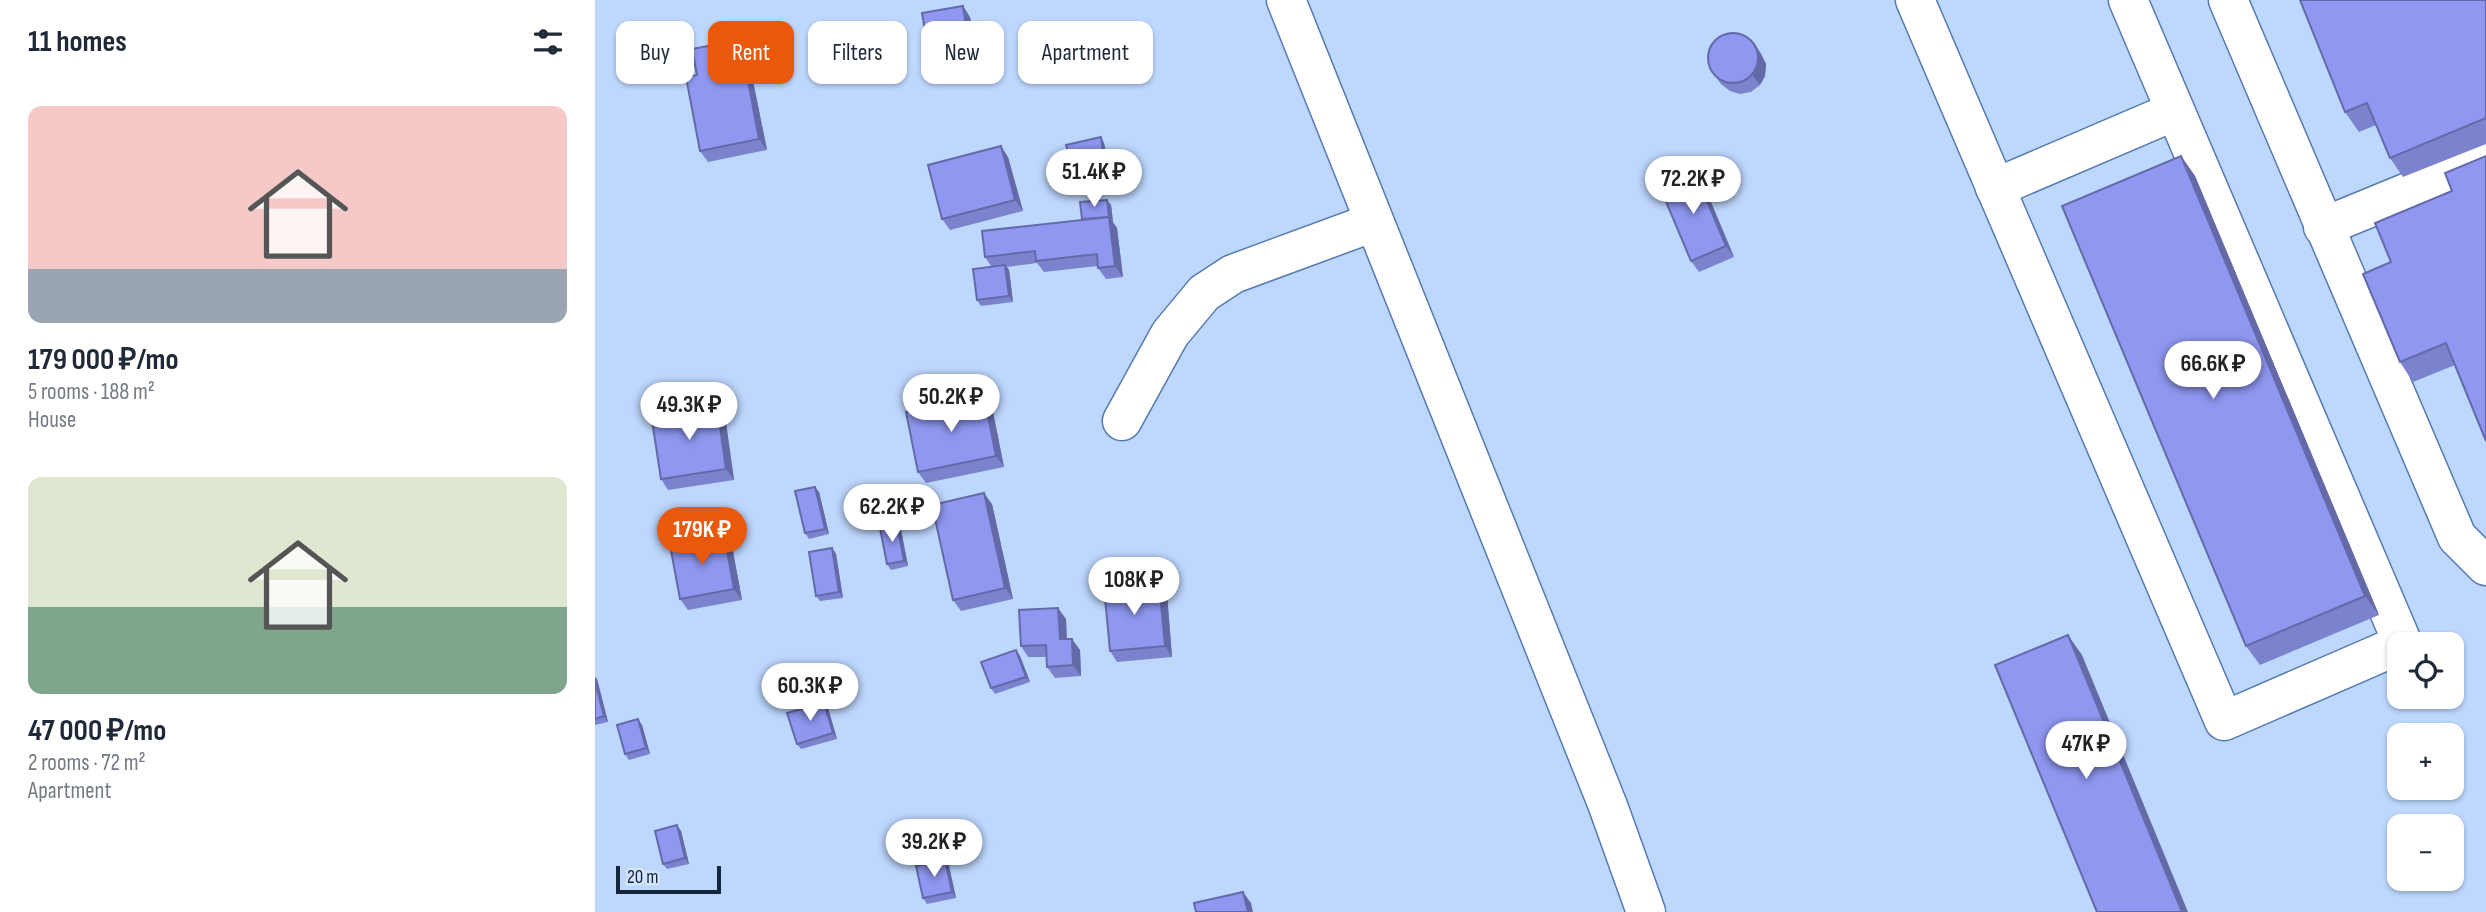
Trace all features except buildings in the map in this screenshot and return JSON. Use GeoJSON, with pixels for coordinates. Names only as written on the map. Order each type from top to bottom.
{"type":"FeatureCollection","features":[{"type":"Feature","properties":{"kind":"street"},"geometry":{"type":"LineString","coordinates":[[1286,0],[1608,806],[1646,912]]}},
{"type":"Feature","properties":{"kind":"street"},"geometry":{"type":"LineString","coordinates":[[1915,0],[2224,721],[2387,651]]}},
{"type":"Feature","properties":{"kind":"street"},"geometry":{"type":"LineString","coordinates":[[2128,0],[2395,632]]}},
{"type":"Feature","properties":{"kind":"street"},"geometry":{"type":"LineString","coordinates":[[2228,0],[2457,537],[2486,566]]}},
{"type":"Feature","properties":{"kind":"street"},"geometry":{"type":"LineString","coordinates":[[1995,188],[2175,111]]}},
{"type":"Feature","properties":{"kind":"street"},"geometry":{"type":"LineString","coordinates":[[2323,227],[2486,160]]}},
{"type":"Feature","properties":{"kind":"street"},"geometry":{"type":"LineString","coordinates":[[1122,421],[1170,334],[1204,293],[1234,274],[1374,222]]}}]}
